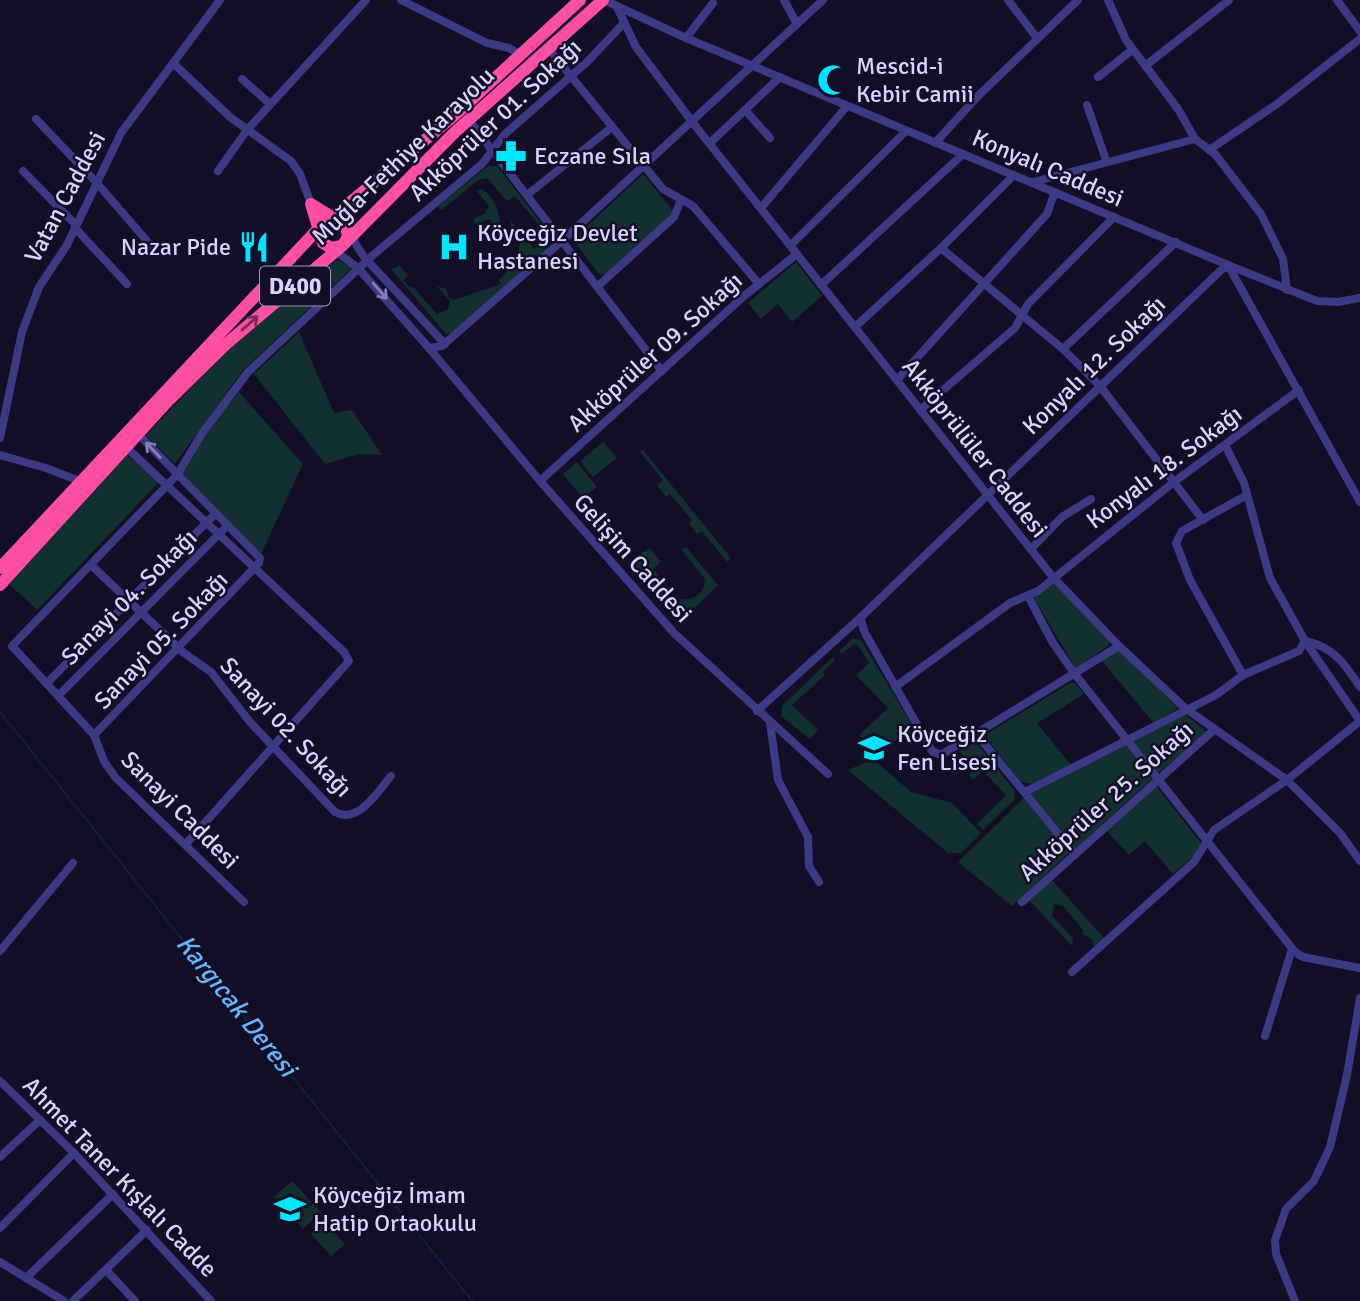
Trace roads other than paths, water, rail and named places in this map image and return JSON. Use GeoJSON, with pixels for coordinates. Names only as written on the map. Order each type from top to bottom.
{"type":"FeatureCollection","features":[{"type":"Feature","properties":{"kind":"highway","name":"Muğla-Fethiye Karayolu"},"geometry":{"type":"LineString","coordinates":[[0,568],[82,482],[334,233],[580,0]]}},
{"type":"Feature","properties":{"kind":"highway","name":"Muğla-Fethiye Karayolu"},"geometry":{"type":"LineString","coordinates":[[0,584],[138,434],[334,233],[603,0]]}},
{"type":"Feature","properties":{"kind":"highway"},"geometry":{"type":"LineString","coordinates":[[311,204],[334,233]]}},
{"type":"Feature","properties":{"kind":"highway"},"geometry":{"type":"LineString","coordinates":[[311,204],[334,233]]}},
{"type":"Feature","properties":{"kind":"street","name":"Vatan Caddesi"},"geometry":{"type":"LineString","coordinates":[[0,438],[27,316],[39,287],[75,226],[121,133],[220,0]]}},
{"type":"Feature","properties":{"kind":"street"},"geometry":{"type":"LineString","coordinates":[[218,172],[247,130],[366,0]]}},
{"type":"Feature","properties":{"kind":"street"},"geometry":{"type":"LineString","coordinates":[[401,0],[487,43],[509,48],[521,55]]}},
{"type":"Feature","properties":{"kind":"street","name":"Konyalı Caddesi"},"geometry":{"type":"LineString","coordinates":[[603,0],[780,78],[1287,290],[1326,303],[1360,298]]}},
{"type":"Feature","properties":{"kind":"street"},"geometry":{"type":"LineString","coordinates":[[784,0],[797,24]]}},
{"type":"Feature","properties":{"kind":"street"},"geometry":{"type":"LineString","coordinates":[[429,348],[445,344],[563,240],[823,0]]}},
{"type":"Feature","properties":{"kind":"street"},"geometry":{"type":"LineString","coordinates":[[1008,0],[1037,38]]}},
{"type":"Feature","properties":{"kind":"street"},"geometry":{"type":"LineString","coordinates":[[935,143],[1037,38],[1078,0]]}},
{"type":"Feature","properties":{"kind":"street"},"geometry":{"type":"LineString","coordinates":[[1108,0],[1132,50],[1178,110],[1195,139],[1209,150],[1243,189],[1266,222],[1283,259],[1287,290]]}},
{"type":"Feature","properties":{"kind":"street"},"geometry":{"type":"LineString","coordinates":[[1337,0],[1360,31]]}},
{"type":"Feature","properties":{"kind":"street"},"geometry":{"type":"LineString","coordinates":[[1145,66],[1225,2]]}},
{"type":"Feature","properties":{"kind":"street"},"geometry":{"type":"LineString","coordinates":[[686,38],[713,3]]}},
{"type":"Feature","properties":{"kind":"street","name":"Akköprülüler Caddesi"},"geometry":{"type":"LineString","coordinates":[[617,7],[623,24],[692,120],[1052,576],[1119,646],[1185,708],[1287,780],[1340,833],[1360,862]]}},
{"type":"Feature","properties":{"kind":"street","name":"Akköprüler 01. Sokağı"},"geometry":{"type":"LineString","coordinates":[[12,646],[177,475],[202,432],[238,384],[366,260],[482,164],[505,134],[570,77],[623,24]]}},
{"type":"Feature","properties":{"kind":"street"},"geometry":{"type":"LineString","coordinates":[[1209,150],[1277,104],[1360,39]]}},
{"type":"Feature","properties":{"kind":"street"},"geometry":{"type":"LineString","coordinates":[[548,48],[667,193],[694,206],[759,284]]}},
{"type":"Feature","properties":{"kind":"street"},"geometry":{"type":"LineString","coordinates":[[1098,77],[1132,50]]}},
{"type":"Feature","properties":{"kind":"street"},"geometry":{"type":"LineString","coordinates":[[173,63],[247,130],[291,161],[300,174],[311,204]]}},
{"type":"Feature","properties":{"kind":"street"},"geometry":{"type":"LineString","coordinates":[[710,143],[780,78]]}},
{"type":"Feature","properties":{"kind":"street"},"geometry":{"type":"LineString","coordinates":[[242,79],[270,104]]}},
{"type":"Feature","properties":{"kind":"street"},"geometry":{"type":"LineString","coordinates":[[1087,105],[1106,160]]}},
{"type":"Feature","properties":{"kind":"street"},"geometry":{"type":"LineString","coordinates":[[761,208],[847,106]]}},
{"type":"Feature","properties":{"kind":"street"},"geometry":{"type":"LineString","coordinates":[[745,110],[770,138]]}},
{"type":"Feature","properties":{"kind":"street"},"geometry":{"type":"LineString","coordinates":[[36,119],[96,182],[153,248]]}},
{"type":"Feature","properties":{"kind":"street"},"geometry":{"type":"LineString","coordinates":[[468,119],[662,371]]}},
{"type":"Feature","properties":{"kind":"street"},"geometry":{"type":"LineString","coordinates":[[527,195],[612,127]]}},
{"type":"Feature","properties":{"kind":"street"},"geometry":{"type":"LineString","coordinates":[[791,245],[906,131]]}},
{"type":"Feature","properties":{"kind":"street"},"geometry":{"type":"LineString","coordinates":[[1033,182],[1106,160],[1163,149],[1195,139]]}},
{"type":"Feature","properties":{"kind":"street"},"geometry":{"type":"LineString","coordinates":[[821,285],[963,154]]}},
{"type":"Feature","properties":{"kind":"street"},"geometry":{"type":"LineString","coordinates":[[23,171],[127,285]]}},
{"type":"Feature","properties":{"kind":"street"},"geometry":{"type":"LineString","coordinates":[[855,327],[941,248],[1014,175]]}},
{"type":"Feature","properties":{"kind":"street"},"geometry":{"type":"LineString","coordinates":[[897,380],[1047,214],[1055,192]]}},
{"type":"Feature","properties":{"kind":"street"},"geometry":{"type":"LineString","coordinates":[[598,286],[674,217],[681,200]]}},
{"type":"Feature","properties":{"kind":"street"},"geometry":{"type":"LineString","coordinates":[[920,410],[1015,328],[1028,304],[1114,217]]}},
{"type":"Feature","properties":{"kind":"street"},"geometry":{"type":"LineString","coordinates":[[334,233],[366,260],[445,344]]}},
{"type":"Feature","properties":{"kind":"street","name":"Gelişim Caddesi"},"geometry":{"type":"LineString","coordinates":[[334,233],[358,268],[674,633],[828,774]]}},
{"type":"Feature","properties":{"kind":"street"},"geometry":{"type":"LineString","coordinates":[[1063,349],[1175,242]]}},
{"type":"Feature","properties":{"kind":"street"},"geometry":{"type":"LineString","coordinates":[[941,248],[1063,349],[1100,386],[1203,520]]}},
{"type":"Feature","properties":{"kind":"street","name":"Akköprüler 09. Sokağı"},"geometry":{"type":"LineString","coordinates":[[540,481],[759,284],[797,254]]}},
{"type":"Feature","properties":{"kind":"street"},"geometry":{"type":"LineString","coordinates":[[1228,265],[1360,502]]}},
{"type":"Feature","properties":{"kind":"street","name":"Konyalı 12. Sokağı"},"geometry":{"type":"LineString","coordinates":[[757,711],[860,618],[1213,276],[1228,265]]}},
{"type":"Feature","properties":{"kind":"street","name":"Konyalı 18. Sokağı"},"geometry":{"type":"LineString","coordinates":[[895,687],[1010,603],[1028,596],[1174,482],[1299,390]]}},
{"type":"Feature","properties":{"kind":"street"},"geometry":{"type":"LineString","coordinates":[[138,434],[260,558],[256,571]]}},
{"type":"Feature","properties":{"kind":"street"},"geometry":{"type":"LineString","coordinates":[[1072,972],[1194,862],[1208,845],[1214,830],[1287,780],[1360,721],[1306,641],[1266,569],[1247,495],[1225,444]]}},
{"type":"Feature","properties":{"kind":"street"},"geometry":{"type":"LineString","coordinates":[[126,447],[344,652],[349,661],[186,844]]}},
{"type":"Feature","properties":{"kind":"street"},"geometry":{"type":"LineString","coordinates":[[0,456],[46,467],[82,482]]}},
{"type":"Feature","properties":{"kind":"street"},"geometry":{"type":"LineString","coordinates":[[1243,675],[1190,580],[1177,549],[1178,534],[1247,495]]}},
{"type":"Feature","properties":{"kind":"street"},"geometry":{"type":"LineString","coordinates":[[1031,549],[1062,517],[1091,499]]}},
{"type":"Feature","properties":{"kind":"street"},"geometry":{"type":"LineString","coordinates":[[47,683],[216,513]]}},
{"type":"Feature","properties":{"kind":"street","name":"Sanayi 04. Sokağı"},"geometry":{"type":"LineString","coordinates":[[58,696],[228,525]]}},
{"type":"Feature","properties":{"kind":"street","name":"Sanayi 02. Sokağı"},"geometry":{"type":"LineString","coordinates":[[91,565],[179,649],[211,672],[273,748],[335,812],[344,816],[363,807],[391,776]]}},
{"type":"Feature","properties":{"kind":"street","name":"Sanayi 05. Sokağı"},"geometry":{"type":"LineString","coordinates":[[94,735],[256,571]]}},
{"type":"Feature","properties":{"kind":"street"},"geometry":{"type":"LineString","coordinates":[[1028,596],[1074,673],[1292,948],[1303,957],[1360,968]]}},
{"type":"Feature","properties":{"kind":"street"},"geometry":{"type":"LineString","coordinates":[[860,618],[895,687],[935,753],[945,754],[978,736],[1119,646]]}},
{"type":"Feature","properties":{"kind":"street"},"geometry":{"type":"LineString","coordinates":[[1025,792],[1185,708],[1216,695],[1243,675],[1299,651],[1306,641]]}},
{"type":"Feature","properties":{"kind":"street"},"geometry":{"type":"LineString","coordinates":[[1306,641],[1330,649],[1341,659],[1360,687]]}},
{"type":"Feature","properties":{"kind":"street","name":"Sanayi Caddesi"},"geometry":{"type":"LineString","coordinates":[[12,646],[94,735],[104,761],[116,777],[244,902]]}},
{"type":"Feature","properties":{"kind":"street"},"geometry":{"type":"LineString","coordinates":[[770,723],[778,780],[808,837],[809,866],[819,882]]}},
{"type":"Feature","properties":{"kind":"street","name":"Akköprüler 25. Sokağı"},"geometry":{"type":"LineString","coordinates":[[1022,902],[1215,729]]}},
{"type":"Feature","properties":{"kind":"street"},"geometry":{"type":"LineString","coordinates":[[978,736],[1074,853]]}},
{"type":"Feature","properties":{"kind":"street"},"geometry":{"type":"LineString","coordinates":[[0,951],[73,863]]}},
{"type":"Feature","properties":{"kind":"street"},"geometry":{"type":"LineString","coordinates":[[1265,1036],[1292,948]]}},
{"type":"Feature","properties":{"kind":"street"},"geometry":{"type":"LineString","coordinates":[[1295,1301],[1276,1254],[1275,1240],[1286,1209],[1314,1181],[1332,1140],[1360,998]]}},
{"type":"Feature","properties":{"kind":"street","name":"Ahmet Taner Kışlalı Cadde"},"geometry":{"type":"LineString","coordinates":[[1,1084],[74,1153],[207,1300]]}},
{"type":"Feature","properties":{"kind":"street"},"geometry":{"type":"LineString","coordinates":[[0,1157],[40,1120]]}},
{"type":"Feature","properties":{"kind":"street"},"geometry":{"type":"LineString","coordinates":[[0,1228],[74,1153]]}},
{"type":"Feature","properties":{"kind":"street"},"geometry":{"type":"LineString","coordinates":[[26,1278],[113,1195]]}},
{"type":"Feature","properties":{"kind":"street"},"geometry":{"type":"LineString","coordinates":[[73,1301],[146,1230]]}},
{"type":"Feature","properties":{"kind":"street"},"geometry":{"type":"LineString","coordinates":[[0,1262],[50,1297],[64,1301]]}},
{"type":"Feature","properties":{"kind":"street"},"geometry":{"type":"LineString","coordinates":[[106,1270],[135,1301]]}},
{"type":"Feature","properties":{"kind":"waterway","name":"Kargıcak Deresi"},"geometry":{"type":"LineString","coordinates":[[0,712],[472,1301]]}},
{"type":"Feature","properties":{"kind":"place","name":"Mescid-i Kebir Camii"},"geometry":{"type":"Point","coordinates":[833,80]}},
{"type":"Feature","properties":{"kind":"place","name":"Eczane Sıla"},"geometry":{"type":"Point","coordinates":[511,156]}},
{"type":"Feature","properties":{"kind":"place","name":"Nazar Pide"},"geometry":{"type":"Point","coordinates":[254,247]}},
{"type":"Feature","properties":{"kind":"place","name":"Köyceğiz Devlet Hastanesi"},"geometry":{"type":"Point","coordinates":[454,247]}},
{"type":"Feature","properties":{"kind":"place","name":"Köyceğiz Fen Lisesi"},"geometry":{"type":"Point","coordinates":[874,748]}},
{"type":"Feature","properties":{"kind":"place","name":"Köyceğiz İmam Hatip Ortaokulu"},"geometry":{"type":"Point","coordinates":[290,1209]}}]}
